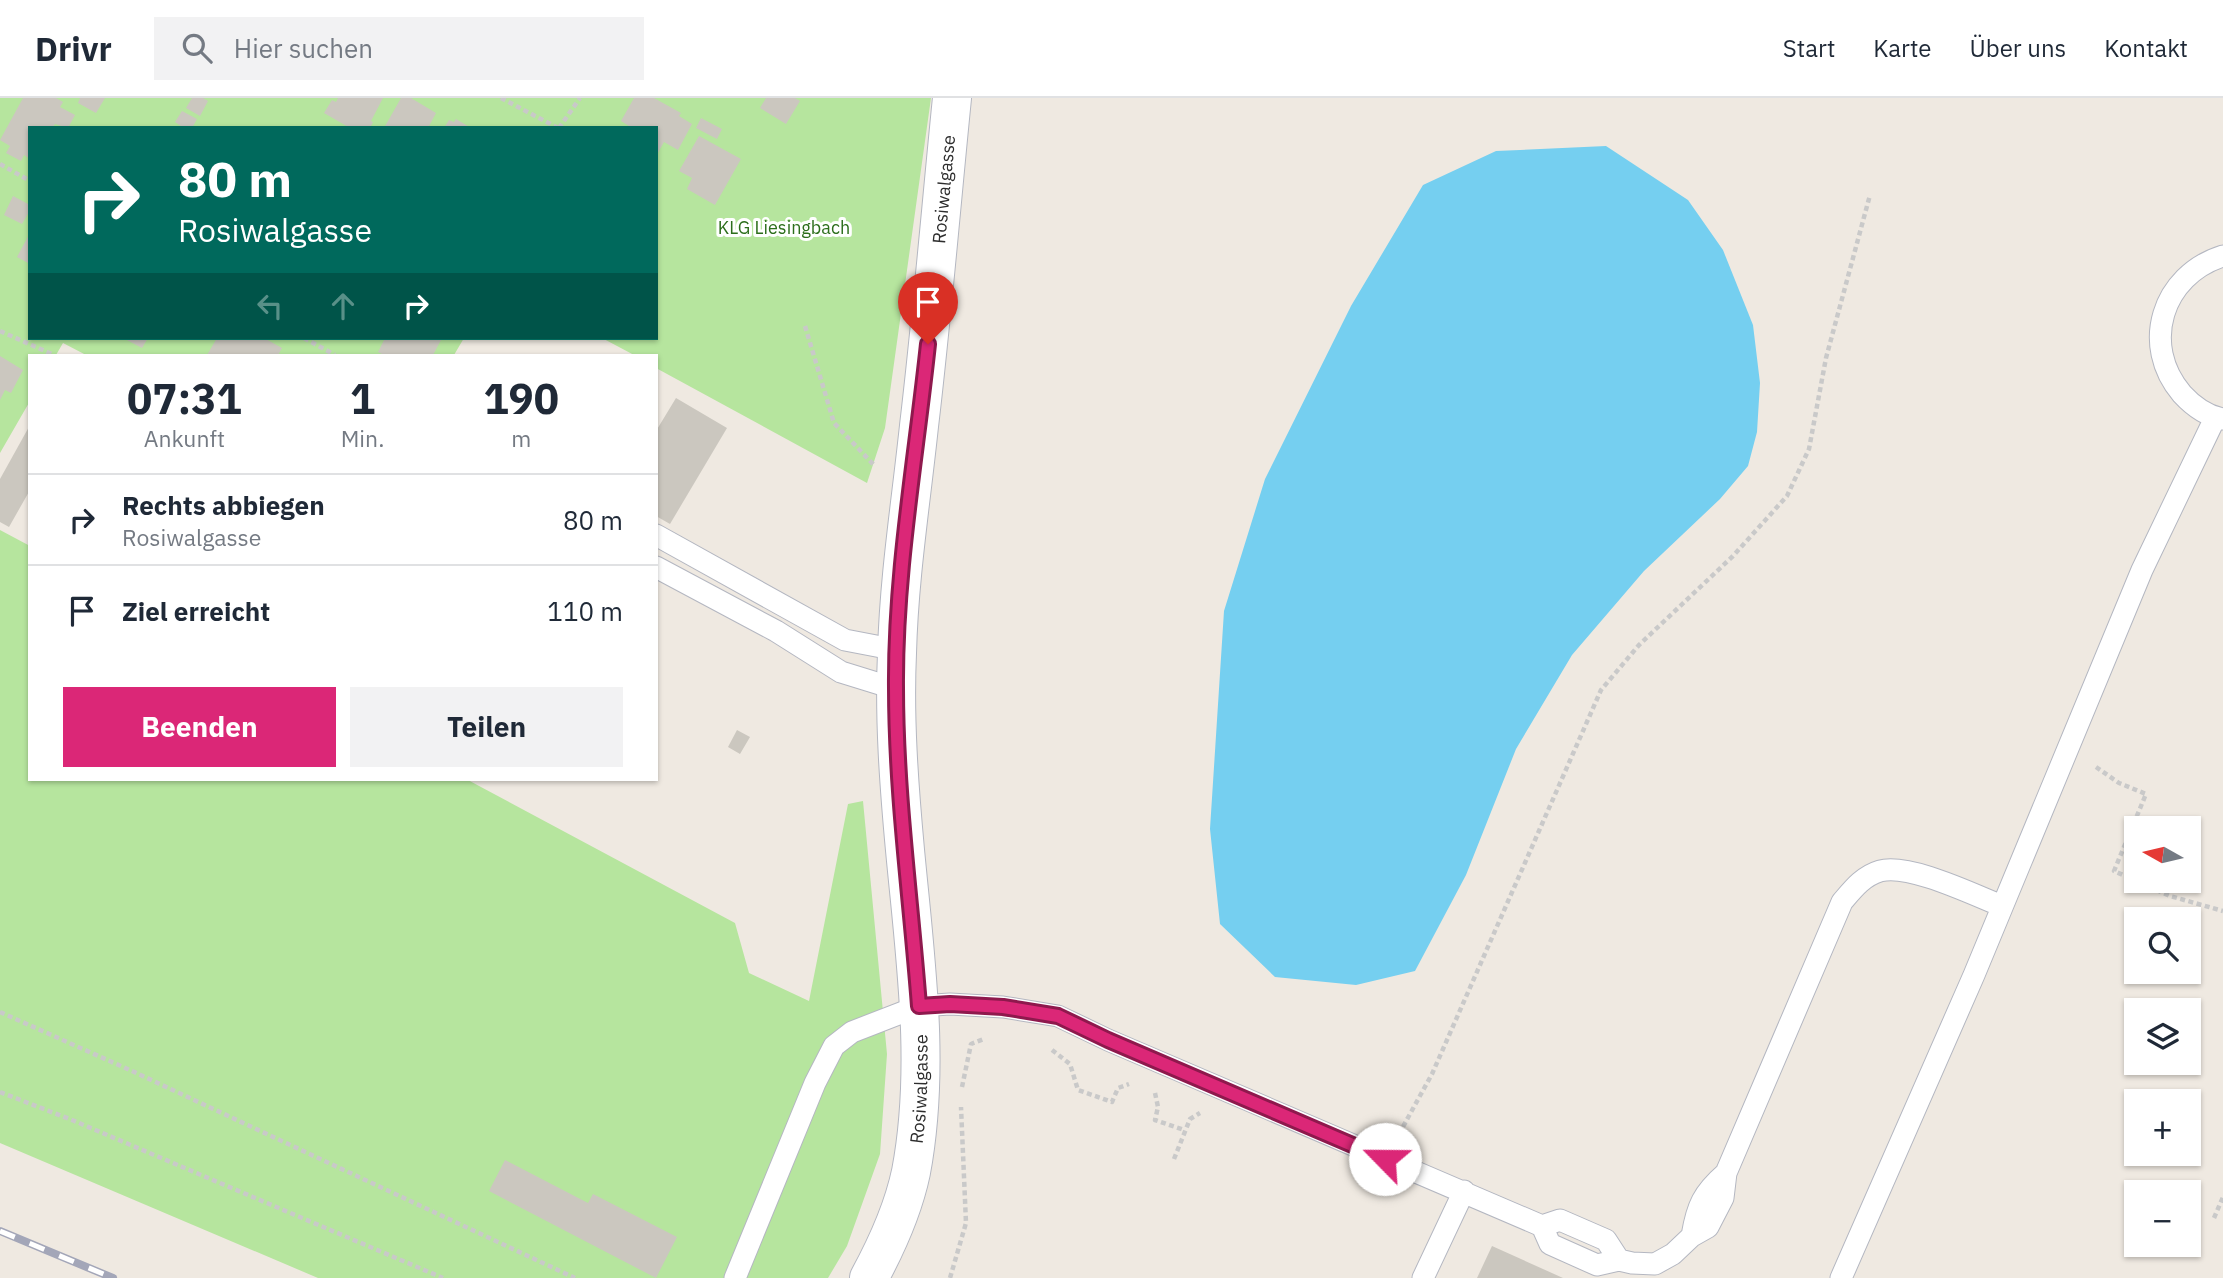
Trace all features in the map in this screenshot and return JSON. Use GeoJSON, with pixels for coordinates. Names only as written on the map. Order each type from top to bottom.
{"type":"FeatureCollection","features":[{"type":"Feature","properties":{"kind":"street","name":"Rosiwalgasse"},"geometry":{"type":"LineString","coordinates":[[869,1278],[900,1211],[910,1175],[919,1122],[919,1006],[900,794],[897,650],[900,587],[952,98]]}},
{"type":"Feature","properties":{"kind":"lane"},"geometry":{"type":"LineString","coordinates":[[1842,1278],[2002,906],[2142,570],[2219,419],[2191,404],[2172,382],[2161,355],[2160,327],[2168,300],[2184,277],[2207,261],[2223,256]]}},
{"type":"Feature","properties":{"kind":"lane"},"geometry":{"type":"LineString","coordinates":[[658,535],[845,640],[897,650]]}},
{"type":"Feature","properties":{"kind":"lane"},"geometry":{"type":"LineString","coordinates":[[658,568],[776,631],[842,672],[896,689]]}},
{"type":"Feature","properties":{"kind":"lane"},"geometry":{"type":"LineString","coordinates":[[735,1278],[815,1083],[834,1046],[852,1032],[919,1006],[950,1004],[1003,1007],[1058,1016],[1108,1040],[1542,1226],[1560,1220],[1606,1240],[1619,1260],[1656,1264],[1673,1254],[1692,1236],[1696,1216],[1708,1189],[1726,1173],[1842,902],[1863,879],[1882,871],[1901,871],[1928,878],[2002,906]]}},
{"type":"Feature","properties":{"kind":"lane"},"geometry":{"type":"LineString","coordinates":[[1423,1278],[1464,1191]]}},
{"type":"Feature","properties":{"kind":"path"},"geometry":{"type":"LineString","coordinates":[[501,98],[555,126]]}},
{"type":"Feature","properties":{"kind":"path"},"geometry":{"type":"LineString","coordinates":[[560,126],[580,98]]}},
{"type":"Feature","properties":{"kind":"path"},"geometry":{"type":"LineString","coordinates":[[0,164],[28,180]]}},
{"type":"Feature","properties":{"kind":"path"},"geometry":{"type":"LineString","coordinates":[[1385,1159],[1432,1074],[1601,691],[1639,645],[1733,556],[1787,496],[1809,449],[1826,358],[1870,195]]}},
{"type":"Feature","properties":{"kind":"path"},"geometry":{"type":"LineString","coordinates":[[805,326],[834,423],[910,500]]}},
{"type":"Feature","properties":{"kind":"path"},"geometry":{"type":"LineString","coordinates":[[0,331],[52,354]]}},
{"type":"Feature","properties":{"kind":"path"},"geometry":{"type":"LineString","coordinates":[[308,340],[333,354]]}},
{"type":"Feature","properties":{"kind":"path"},"geometry":{"type":"LineString","coordinates":[[2095,767],[2119,783],[2146,794],[2114,871],[2170,895],[2223,911]]}},
{"type":"Feature","properties":{"kind":"path"},"geometry":{"type":"LineString","coordinates":[[0,1012],[170,1088],[575,1278]]}},
{"type":"Feature","properties":{"kind":"path"},"geometry":{"type":"LineString","coordinates":[[961,1095],[971,1044],[993,1035]]}},
{"type":"Feature","properties":{"kind":"path"},"geometry":{"type":"LineString","coordinates":[[1042,1042],[1070,1064],[1078,1090],[1112,1102],[1118,1088],[1133,1082]]}},
{"type":"Feature","properties":{"kind":"path"},"geometry":{"type":"LineString","coordinates":[[950,1278],[966,1223],[958,1069]]}},
{"type":"Feature","properties":{"kind":"path"},"geometry":{"type":"LineString","coordinates":[[1147,1086],[1156,1094],[1158,1107],[1155,1120],[1184,1130]]}},
{"type":"Feature","properties":{"kind":"path"},"geometry":{"type":"LineString","coordinates":[[0,1092],[443,1278]]}},
{"type":"Feature","properties":{"kind":"path"},"geometry":{"type":"LineString","coordinates":[[1174,1159],[1189,1119],[1200,1113],[1209,1115]]}},
{"type":"Feature","properties":{"kind":"path"},"geometry":{"type":"LineString","coordinates":[[2214,1218],[2223,1196]]}},
{"type":"Feature","properties":{"kind":"green space","name":"KLG Liesingbach"},"geometry":{"type":"Polygon","coordinates":[[[0,98],[931,98],[885,428],[867,483],[658,369],[658,354],[632,354],[606,340],[658,340],[658,126],[28,126],[28,340],[463,340],[455,354],[84,354],[63,343],[57,354],[28,354],[28,404],[0,453],[0,98]]]}},
{"type":"Feature","properties":{"kind":"green space"},"geometry":{"type":"Polygon","coordinates":[[[0,530],[28,545],[28,781],[470,781],[735,923],[749,973],[809,1001],[848,804],[863,801],[887,1054],[880,1154],[847,1246],[828,1278],[318,1278],[0,1143],[0,530]]]}},
{"type":"Feature","properties":{"kind":"water"},"geometry":{"type":"Polygon","coordinates":[[[1606,146],[1688,200],[1723,250],[1753,325],[1760,383],[1757,432],[1748,466],[1720,499],[1644,571],[1572,655],[1516,749],[1466,875],[1415,971],[1356,985],[1275,977],[1220,924],[1210,829],[1224,611],[1265,479],[1351,306],[1423,185],[1496,151],[1606,146]]]}},
{"type":"Feature","properties":{"kind":"building"},"geometry":{"type":"Polygon","coordinates":[[[23,98],[56,98],[63,102],[60,107],[75,115],[69,126],[28,126],[28,158],[24,155],[21,161],[6,153],[10,146],[0,140],[23,98]]]}},
{"type":"Feature","properties":{"kind":"building"},"geometry":{"type":"Polygon","coordinates":[[[80,98],[105,98],[96,113],[78,103],[80,98]]]}},
{"type":"Feature","properties":{"kind":"building"},"geometry":{"type":"Polygon","coordinates":[[[192,98],[208,101],[200,116],[186,108],[192,98]]]}},
{"type":"Feature","properties":{"kind":"building"},"geometry":{"type":"Polygon","coordinates":[[[338,98],[383,98],[371,126],[347,126],[324,113],[332,100],[336,102],[338,98]]]}},
{"type":"Feature","properties":{"kind":"building"},"geometry":{"type":"Polygon","coordinates":[[[401,98],[411,98],[436,113],[429,126],[385,126],[401,98]]]}},
{"type":"Feature","properties":{"kind":"building"},"geometry":{"type":"Polygon","coordinates":[[[634,98],[654,98],[681,113],[679,116],[692,124],[678,150],[664,142],[658,152],[658,126],[629,126],[621,121],[634,98]]]}},
{"type":"Feature","properties":{"kind":"building"},"geometry":{"type":"Polygon","coordinates":[[[766,98],[795,98],[800,101],[786,124],[760,108],[766,98]]]}},
{"type":"Feature","properties":{"kind":"building"},"geometry":{"type":"Polygon","coordinates":[[[182,111],[197,119],[193,126],[181,126],[175,122],[182,111]]]}},
{"type":"Feature","properties":{"kind":"building"},"geometry":{"type":"Polygon","coordinates":[[[701,118],[722,129],[717,139],[696,128],[701,118]]]}},
{"type":"Feature","properties":{"kind":"building"},"geometry":{"type":"Polygon","coordinates":[[[456,119],[468,126],[445,126],[449,120],[454,122],[456,119]]]}},
{"type":"Feature","properties":{"kind":"building"},"geometry":{"type":"Polygon","coordinates":[[[699,136],[741,159],[715,205],[687,189],[692,178],[679,171],[699,136]]]}},
{"type":"Feature","properties":{"kind":"building"},"geometry":{"type":"Polygon","coordinates":[[[13,196],[28,204],[28,214],[22,224],[4,215],[13,196]]]}},
{"type":"Feature","properties":{"kind":"building"},"geometry":{"type":"Polygon","coordinates":[[[28,237],[28,263],[17,257],[28,237]]]}},
{"type":"Feature","properties":{"kind":"building"},"geometry":{"type":"Polygon","coordinates":[[[127,340],[147,340],[142,348],[127,340]]]}},
{"type":"Feature","properties":{"kind":"building"},"geometry":{"type":"Polygon","coordinates":[[[216,340],[268,340],[282,348],[279,354],[208,354],[216,340]]]}},
{"type":"Feature","properties":{"kind":"building"},"geometry":{"type":"Polygon","coordinates":[[[384,340],[441,340],[434,354],[378,352],[384,340]]]}},
{"type":"Feature","properties":{"kind":"building"},"geometry":{"type":"Polygon","coordinates":[[[0,356],[23,370],[11,393],[5,390],[0,400],[0,356]]]}},
{"type":"Feature","properties":{"kind":"building"},"geometry":{"type":"Polygon","coordinates":[[[676,398],[727,428],[670,524],[658,517],[658,428],[676,398]]]}},
{"type":"Feature","properties":{"kind":"building"},"geometry":{"type":"Polygon","coordinates":[[[28,429],[28,494],[9,527],[0,522],[0,479],[28,429]]]}},
{"type":"Feature","properties":{"kind":"building"},"geometry":{"type":"Polygon","coordinates":[[[737,730],[750,737],[740,754],[728,747],[737,730]]]}},
{"type":"Feature","properties":{"kind":"building"},"geometry":{"type":"Polygon","coordinates":[[[505,1160],[588,1203],[593,1194],[677,1237],[656,1278],[489,1191],[505,1160]]]}},
{"type":"Feature","properties":{"kind":"building"},"geometry":{"type":"Polygon","coordinates":[[[1492,1246],[1563,1278],[1477,1278],[1492,1246]]]}},
{"type":"Feature","properties":{"kind":"railway"},"geometry":{"type":"LineString","coordinates":[[0,1231],[113,1278]]}},
{"type":"Feature","properties":{"kind":"route"},"geometry":{"type":"LineString","coordinates":[[928,344],[900,587],[896,689],[900,794],[919,1006],[950,1004],[1003,1007],[1058,1016],[1385,1159]]}}]}
